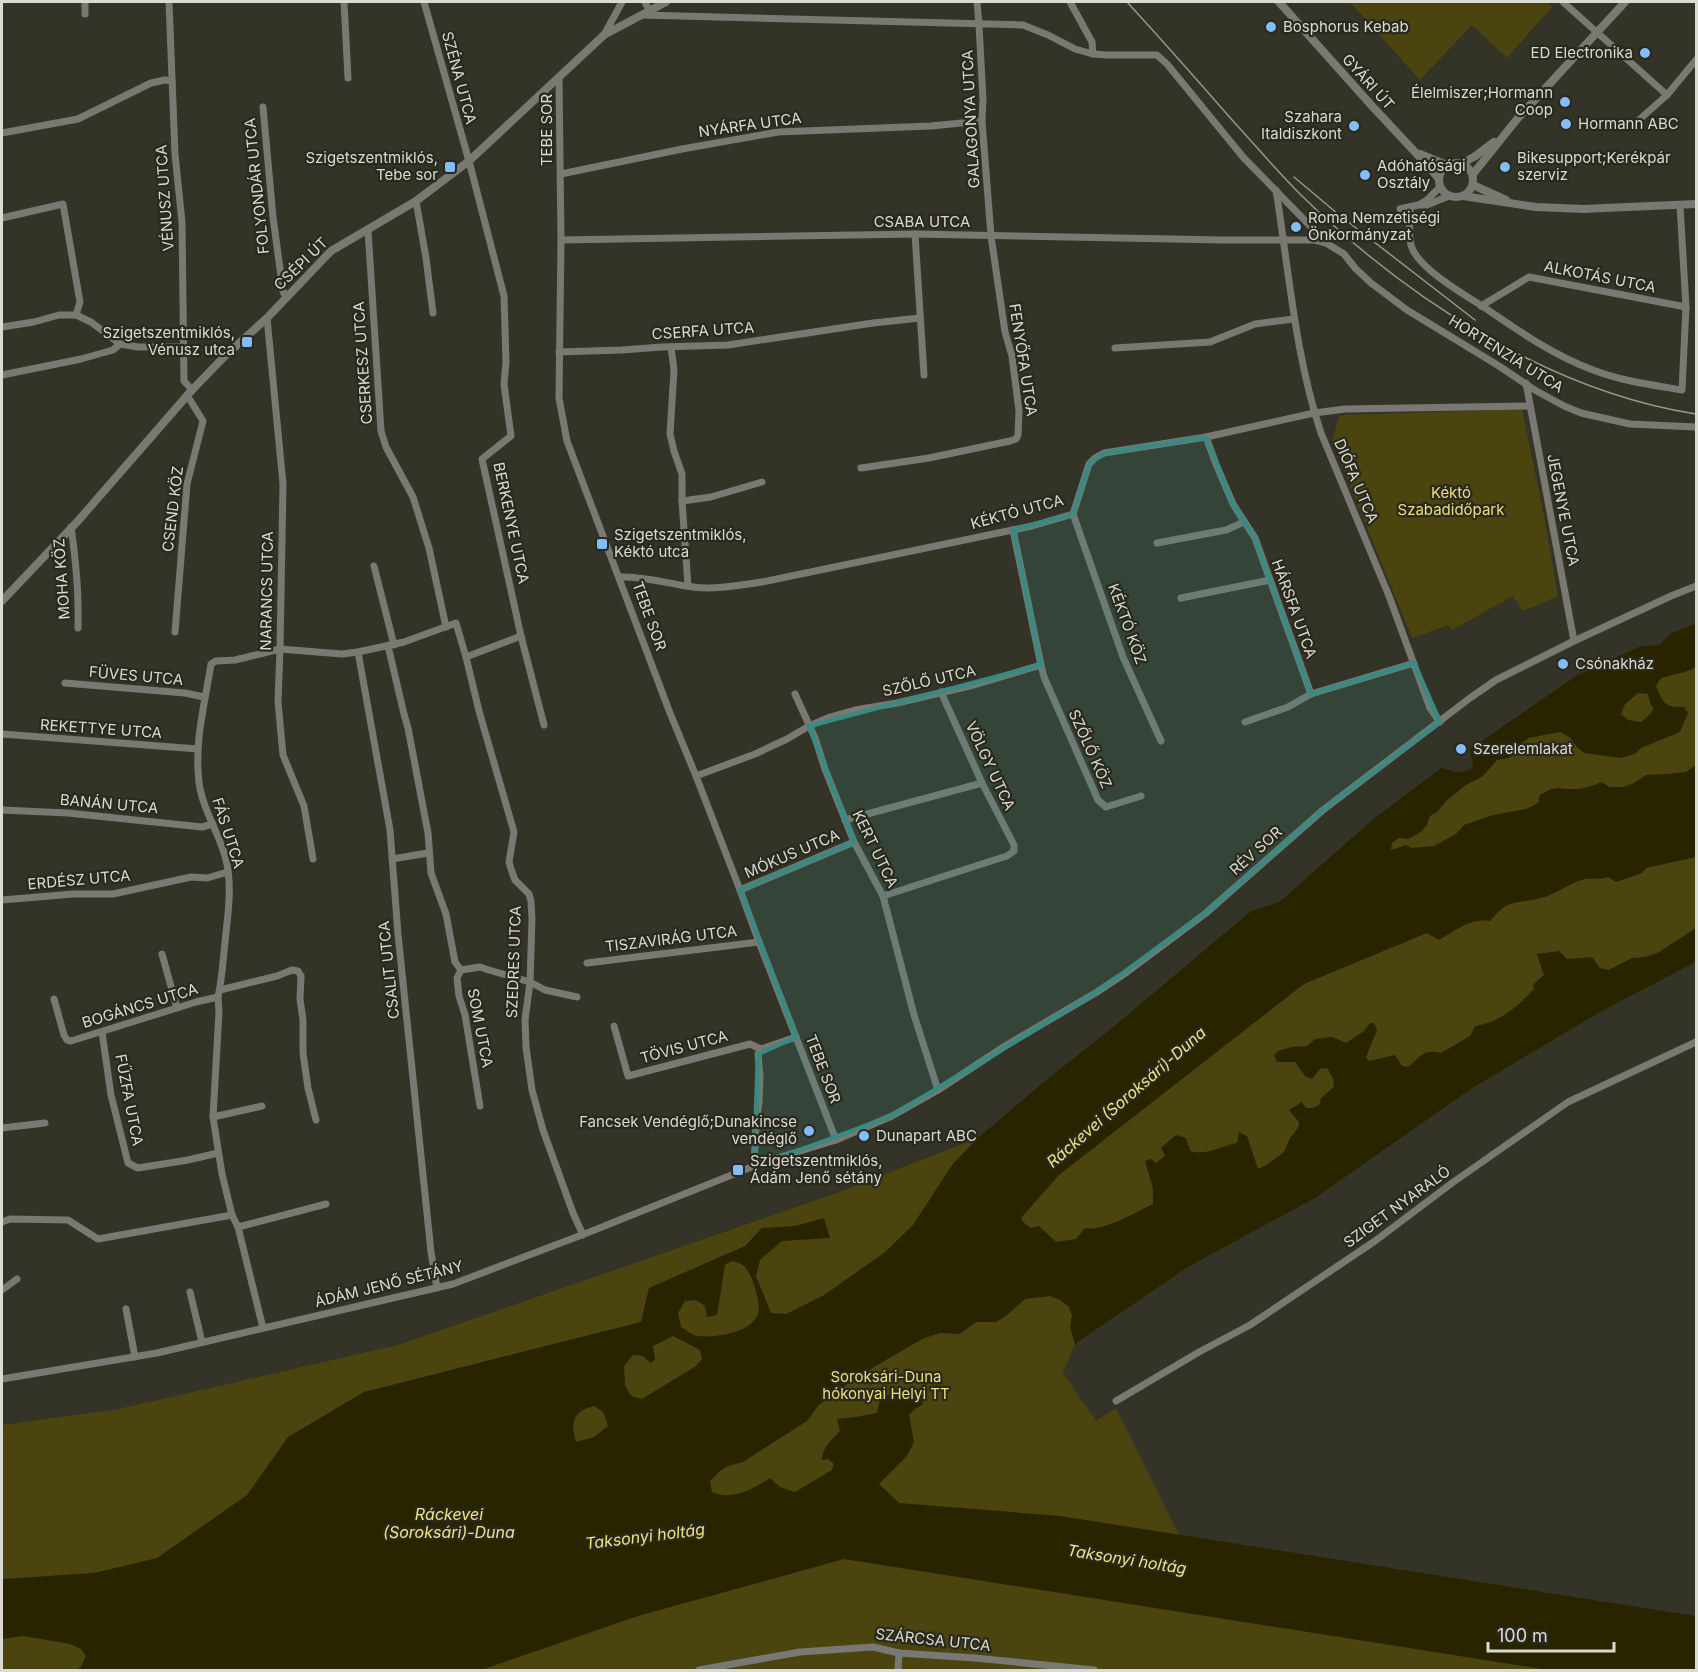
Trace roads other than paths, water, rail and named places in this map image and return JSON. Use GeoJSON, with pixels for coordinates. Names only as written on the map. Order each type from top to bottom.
{"type":"FeatureCollection","features":[{"type":"Feature","properties":{"kind":"street"},"geometry":{"type":"LineString","coordinates":[[85,2],[85,14]]}},
{"type":"Feature","properties":{"kind":"street","name":"VÉNUSZ UTCA"},"geometry":{"type":"LineString","coordinates":[[170,2],[175,154],[182,222],[184,381],[190,393]]}},
{"type":"Feature","properties":{"kind":"street"},"geometry":{"type":"LineString","coordinates":[[344,2],[348,78]]}},
{"type":"Feature","properties":{"kind":"street","name":"SZÉNA UTCA"},"geometry":{"type":"LineString","coordinates":[[424,2],[469,161]]}},
{"type":"Feature","properties":{"kind":"street"},"geometry":{"type":"LineString","coordinates":[[604,35],[622,2]]}},
{"type":"Feature","properties":{"kind":"street","name":"CSÉPI ÚT"},"geometry":{"type":"LineString","coordinates":[[2,601],[190,393],[331,251],[416,201],[469,161],[604,35],[641,15],[647,6],[666,2]]}},
{"type":"Feature","properties":{"kind":"street","name":"GALAGONYA UTCA"},"geometry":{"type":"LineString","coordinates":[[977,2],[982,122],[991,236]]}},
{"type":"Feature","properties":{"kind":"street"},"geometry":{"type":"LineString","coordinates":[[1070,2],[1092,42],[1093,54]]}},
{"type":"Feature","properties":{"kind":"street","name":"GYÁRI ÚT"},"geometry":{"type":"LineString","coordinates":[[1279,2],[1429,167],[1439,183]]}},
{"type":"Feature","properties":{"kind":"street"},"geometry":{"type":"LineString","coordinates":[[1563,2],[1667,94]]}},
{"type":"Feature","properties":{"kind":"street"},"geometry":{"type":"LineString","coordinates":[[1473,174],[1462,164],[1447,165],[1440,174],[1439,183],[1442,191],[1454,198],[1470,191],[1473,185],[1473,174],[1500,139],[1625,2]]}},
{"type":"Feature","properties":{"kind":"street"},"geometry":{"type":"LineString","coordinates":[[641,15],[1023,26],[1048,35],[1075,49],[1093,54],[1156,55],[1167,64],[1238,151],[1276,190]]}},
{"type":"Feature","properties":{"kind":"street"},"geometry":{"type":"LineString","coordinates":[[1640,119],[1667,94],[1696,60]]}},
{"type":"Feature","properties":{"kind":"street","name":"TEBE SOR"},"geometry":{"type":"LineString","coordinates":[[560,78],[559,398],[567,441],[836,1140]]}},
{"type":"Feature","properties":{"kind":"street"},"geometry":{"type":"LineString","coordinates":[[2,133],[78,119],[151,84],[165,80],[172,81]]}},
{"type":"Feature","properties":{"kind":"street","name":"FOLYONDÁR UTCA"},"geometry":{"type":"LineString","coordinates":[[263,107],[273,217],[283,291],[286,298]]}},
{"type":"Feature","properties":{"kind":"street","name":"NYÁRFA UTCA"},"geometry":{"type":"LineString","coordinates":[[561,174],[778,132],[982,122]]}},
{"type":"Feature","properties":{"kind":"street"},"geometry":{"type":"LineString","coordinates":[[1462,164],[1500,139]]}},
{"type":"Feature","properties":{"kind":"street","name":"GYÁRI ÚT"},"geometry":{"type":"LineString","coordinates":[[1415,152],[1447,165]]}},
{"type":"Feature","properties":{"kind":"street","name":"BERKENYE UTCA"},"geometry":{"type":"LineString","coordinates":[[469,161],[504,296],[506,362],[504,384],[511,436],[482,459],[521,636],[544,726]]}},
{"type":"Feature","properties":{"kind":"street"},"geometry":{"type":"LineString","coordinates":[[1414,206],[1427,200],[1439,183]]}},
{"type":"Feature","properties":{"kind":"street"},"geometry":{"type":"LineString","coordinates":[[1473,185],[1515,203]]}},
{"type":"Feature","properties":{"kind":"street","name":"DIÓFA UTCA"},"geometry":{"type":"LineString","coordinates":[[1276,190],[1294,319],[1314,413],[1389,596],[1430,708],[1440,722]]}},
{"type":"Feature","properties":{"kind":"street","name":"HORTENZIA UTCA"},"geometry":{"type":"LineString","coordinates":[[1276,190],[1326,243],[1344,254],[1371,283],[1401,305],[1526,384],[1564,405],[1592,416],[1630,424],[1696,427]]}},
{"type":"Feature","properties":{"kind":"street"},"geometry":{"type":"LineString","coordinates":[[1400,209],[1427,205],[1449,196]]}},
{"type":"Feature","properties":{"kind":"street"},"geometry":{"type":"LineString","coordinates":[[1463,196],[1536,207],[1583,209],[1696,204]]}},
{"type":"Feature","properties":{"kind":"street"},"geometry":{"type":"LineString","coordinates":[[416,201],[433,313]]}},
{"type":"Feature","properties":{"kind":"street"},"geometry":{"type":"LineString","coordinates":[[2,218],[63,204],[80,302],[76,315]]}},
{"type":"Feature","properties":{"kind":"street"},"geometry":{"type":"LineString","coordinates":[[1414,206],[1412,248],[1426,265],[1463,295],[1550,350],[1593,370],[1640,383],[1682,390],[1686,307],[1680,205]]}},
{"type":"Feature","properties":{"kind":"street","name":"CSERKESZ UTCA"},"geometry":{"type":"LineString","coordinates":[[368,230],[381,431],[386,447],[413,497],[429,548],[446,627]]}},
{"type":"Feature","properties":{"kind":"street"},"geometry":{"type":"LineString","coordinates":[[915,234],[924,375]]}},
{"type":"Feature","properties":{"kind":"street","name":"CSABA UTCA"},"geometry":{"type":"LineString","coordinates":[[561,240],[915,234],[1223,240],[1284,239],[1315,240],[1326,243]]}},
{"type":"Feature","properties":{"kind":"street","name":"FENYŐFA UTCA"},"geometry":{"type":"LineString","coordinates":[[861,468],[929,458],[1016,439],[1019,411],[991,236]]}},
{"type":"Feature","properties":{"kind":"street","name":"ALKOTÁS UTCA"},"geometry":{"type":"LineString","coordinates":[[1481,306],[1529,277],[1686,307]]}},
{"type":"Feature","properties":{"kind":"street"},"geometry":{"type":"LineString","coordinates":[[2,327],[59,315],[76,315],[91,322],[120,344],[138,347],[183,347]]}},
{"type":"Feature","properties":{"kind":"street","name":"NARANCS UTCA"},"geometry":{"type":"LineString","coordinates":[[267,318],[282,484],[278,702],[284,755],[304,806],[313,859]]}},
{"type":"Feature","properties":{"kind":"street","name":"CSERFA UTCA"},"geometry":{"type":"LineString","coordinates":[[559,352],[728,345],[920,318]]}},
{"type":"Feature","properties":{"kind":"street"},"geometry":{"type":"LineString","coordinates":[[1115,348],[1210,342],[1255,324],[1294,319]]}},
{"type":"Feature","properties":{"kind":"street"},"geometry":{"type":"LineString","coordinates":[[2,375],[81,359],[113,350],[120,344]]}},
{"type":"Feature","properties":{"kind":"street"},"geometry":{"type":"LineString","coordinates":[[671,347],[674,370],[670,434],[682,474],[688,586]]}},
{"type":"Feature","properties":{"kind":"street","name":"JEGENYE UTCA"},"geometry":{"type":"LineString","coordinates":[[1526,384],[1574,641]]}},
{"type":"Feature","properties":{"kind":"street","name":"CSEND KÖZ"},"geometry":{"type":"LineString","coordinates":[[175,632],[187,484],[203,422],[190,393]]}},
{"type":"Feature","properties":{"kind":"street","name":"KÉKTÓ UTCA"},"geometry":{"type":"LineString","coordinates":[[620,577],[633,576],[711,588],[762,582],[1013,530],[1073,514],[1089,464],[1104,453],[1206,436],[1314,413],[1345,409],[1529,406]]}},
{"type":"Feature","properties":{"kind":"street","name":"HÁRSFA UTCA"},"geometry":{"type":"LineString","coordinates":[[1206,436],[1229,494],[1255,538],[1311,694]]}},
{"type":"Feature","properties":{"kind":"street"},"geometry":{"type":"LineString","coordinates":[[682,501],[711,497],[762,482]]}},
{"type":"Feature","properties":{"kind":"street","name":"KÉKTÓ KÖZ"},"geometry":{"type":"LineString","coordinates":[[1073,514],[1123,657],[1161,741]]}},
{"type":"Feature","properties":{"kind":"street"},"geometry":{"type":"LineString","coordinates":[[1157,543],[1226,530],[1244,522]]}},
{"type":"Feature","properties":{"kind":"street","name":"MOHA KÖZ"},"geometry":{"type":"LineString","coordinates":[[71,527],[79,600],[78,628]]}},
{"type":"Feature","properties":{"kind":"street"},"geometry":{"type":"LineString","coordinates":[[1013,530],[1041,665]]}},
{"type":"Feature","properties":{"kind":"street","name":"SOM UTCA"},"geometry":{"type":"LineString","coordinates":[[374,566],[428,833],[431,873],[446,914],[455,962],[461,970],[457,978],[459,996],[465,1015],[480,1106]]}},
{"type":"Feature","properties":{"kind":"street"},"geometry":{"type":"LineString","coordinates":[[1181,598],[1270,580]]}},
{"type":"Feature","properties":{"kind":"street","name":"RÉV SOR"},"geometry":{"type":"LineString","coordinates":[[836,1140],[891,1116],[938,1090],[1126,972],[1206,914],[1323,810],[1496,680],[1574,641],[1696,586]]}},
{"type":"Feature","properties":{"kind":"street","name":"FÁS UTCA"},"geometry":{"type":"LineString","coordinates":[[263,1328],[238,1227],[232,1215],[218,1153],[213,1118],[219,994],[230,896],[224,854],[199,783],[198,749],[204,697],[211,664],[216,661],[235,660],[280,649],[342,654],[358,652],[391,645],[456,623]]}},
{"type":"Feature","properties":{"kind":"street","name":"SZEDRES UTCA"},"geometry":{"type":"LineString","coordinates":[[456,623],[514,831],[509,862],[511,870],[515,880],[529,894],[531,901],[530,982],[525,1029],[532,1090],[543,1130],[583,1235]]}},
{"type":"Feature","properties":{"kind":"street"},"geometry":{"type":"LineString","coordinates":[[466,657],[521,636]]}},
{"type":"Feature","properties":{"kind":"street","name":"CSALIT UTCA"},"geometry":{"type":"LineString","coordinates":[[358,652],[390,830],[398,934],[430,1252],[437,1288]]}},
{"type":"Feature","properties":{"kind":"street"},"geometry":{"type":"LineString","coordinates":[[1245,722],[1288,707],[1311,694],[1414,663]]}},
{"type":"Feature","properties":{"kind":"street","name":"SZŐLŐ UTCA"},"geometry":{"type":"LineString","coordinates":[[696,776],[766,749],[809,726],[855,710],[974,685],[1041,665]]}},
{"type":"Feature","properties":{"kind":"street","name":"SZŐLŐ KÖZ"},"geometry":{"type":"LineString","coordinates":[[1041,665],[1044,677],[1098,800],[1106,807],[1141,796]]}},
{"type":"Feature","properties":{"kind":"street","name":"FÜVES UTCA"},"geometry":{"type":"LineString","coordinates":[[65,683],[185,693],[204,697]]}},
{"type":"Feature","properties":{"kind":"street","name":"VÖLGY UTCA"},"geometry":{"type":"LineString","coordinates":[[883,896],[988,862],[1014,851],[1014,845],[982,783],[941,692]]}},
{"type":"Feature","properties":{"kind":"street","name":"KERT UTCA"},"geometry":{"type":"LineString","coordinates":[[795,693],[815,738],[854,843],[883,896],[914,1015],[938,1090]]}},
{"type":"Feature","properties":{"kind":"street","name":"REKETTYE UTCA"},"geometry":{"type":"LineString","coordinates":[[2,734],[198,749]]}},
{"type":"Feature","properties":{"kind":"street"},"geometry":{"type":"LineString","coordinates":[[845,820],[982,783]]}},
{"type":"Feature","properties":{"kind":"street","name":"BANÁN UTCA"},"geometry":{"type":"LineString","coordinates":[[2,810],[68,813],[202,827],[213,824]]}},
{"type":"Feature","properties":{"kind":"street","name":"MÓKUS UTCA"},"geometry":{"type":"LineString","coordinates":[[740,890],[854,843]]}},
{"type":"Feature","properties":{"kind":"street"},"geometry":{"type":"LineString","coordinates":[[392,859],[428,853]]}},
{"type":"Feature","properties":{"kind":"street","name":"ERDÉSZ UTCA"},"geometry":{"type":"LineString","coordinates":[[2,900],[73,894],[113,894],[191,877],[207,878],[228,872]]}},
{"type":"Feature","properties":{"kind":"street","name":"TISZAVIRÁG UTCA"},"geometry":{"type":"LineString","coordinates":[[587,963],[759,942]]}},
{"type":"Feature","properties":{"kind":"street"},"geometry":{"type":"LineString","coordinates":[[162,954],[177,1008]]}},
{"type":"Feature","properties":{"kind":"street"},"geometry":{"type":"LineString","coordinates":[[461,970],[480,967],[530,982],[545,990],[578,998]]}},
{"type":"Feature","properties":{"kind":"street","name":"BOGÁNCS UTCA"},"geometry":{"type":"LineString","coordinates":[[54,999],[64,1035],[70,1041],[298,970],[301,976],[303,1053],[316,1120]]}},
{"type":"Feature","properties":{"kind":"street","name":"TÖVIS UTCA"},"geometry":{"type":"LineString","coordinates":[[614,1026],[628,1076],[750,1044],[761,1049],[796,1037]]}},
{"type":"Feature","properties":{"kind":"street","name":"FŰZFA UTCA"},"geometry":{"type":"LineString","coordinates":[[102,1032],[111,1095],[128,1163],[138,1168],[218,1153]]}},
{"type":"Feature","properties":{"kind":"street","name":"SZIGET NYARALÓ"},"geometry":{"type":"LineString","coordinates":[[1116,1401],[1250,1325],[1375,1241],[1452,1183],[1568,1102],[1696,1041]]}},
{"type":"Feature","properties":{"kind":"street"},"geometry":{"type":"LineString","coordinates":[[754,1167],[760,1077],[758,1054],[761,1049]]}},
{"type":"Feature","properties":{"kind":"street"},"geometry":{"type":"LineString","coordinates":[[213,1118],[262,1106]]}},
{"type":"Feature","properties":{"kind":"street"},"geometry":{"type":"LineString","coordinates":[[2,1128],[45,1123]]}},
{"type":"Feature","properties":{"kind":"street","name":"ÁDÁM JENŐ SÉTÁNY"},"geometry":{"type":"LineString","coordinates":[[2,1379],[135,1357],[453,1284],[754,1167],[836,1140]]}},
{"type":"Feature","properties":{"kind":"street"},"geometry":{"type":"LineString","coordinates":[[238,1227],[326,1204]]}},
{"type":"Feature","properties":{"kind":"street"},"geometry":{"type":"LineString","coordinates":[[2,1222],[10,1219],[68,1220],[98,1239],[232,1215]]}},
{"type":"Feature","properties":{"kind":"street"},"geometry":{"type":"LineString","coordinates":[[2,1290],[17,1279]]}},
{"type":"Feature","properties":{"kind":"street"},"geometry":{"type":"LineString","coordinates":[[190,1292],[201,1342]]}},
{"type":"Feature","properties":{"kind":"street"},"geometry":{"type":"LineString","coordinates":[[126,1309],[135,1357]]}},
{"type":"Feature","properties":{"kind":"street","name":"SZÁRCSA UTCA"},"geometry":{"type":"LineString","coordinates":[[699,1671],[800,1652],[873,1647],[899,1653],[975,1658],[1094,1671]]}},
{"type":"Feature","properties":{"kind":"street"},"geometry":{"type":"LineString","coordinates":[[898,1671],[899,1653]]}},
{"type":"Feature","properties":{"kind":"water","name":"Ráckevei (Soroksári)-Duna"},"geometry":{"type":"Polygon","coordinates":[[[1696,623],[1696,667],[1661,678],[1656,686],[1666,703],[1673,707],[1684,707],[1688,713],[1680,732],[1641,748],[1635,754],[1620,758],[1584,753],[1569,737],[1560,732],[1529,738],[1520,744],[1517,752],[1509,758],[1497,760],[1483,776],[1466,785],[1446,801],[1437,812],[1430,816],[1421,832],[1408,839],[1399,838],[1392,843],[1391,850],[1406,845],[1412,848],[1434,846],[1456,834],[1464,825],[1493,815],[1526,809],[1538,803],[1540,795],[1550,790],[1578,789],[1602,782],[1609,787],[1623,787],[1646,775],[1686,772],[1696,765],[1696,857],[1646,868],[1642,873],[1616,882],[1608,877],[1585,879],[1547,896],[1508,905],[1490,921],[1470,923],[1439,940],[1427,933],[1304,984],[1059,1175],[1021,1218],[1031,1228],[1039,1226],[1056,1242],[1076,1239],[1085,1228],[1110,1224],[1153,1204],[1153,1188],[1145,1161],[1151,1159],[1156,1163],[1165,1156],[1161,1148],[1176,1135],[1186,1138],[1190,1151],[1202,1152],[1237,1143],[1239,1132],[1247,1136],[1258,1169],[1268,1164],[1284,1152],[1290,1138],[1298,1128],[1299,1122],[1289,1110],[1302,1102],[1306,1108],[1313,1108],[1320,1104],[1321,1098],[1334,1087],[1333,1078],[1327,1068],[1320,1069],[1312,1079],[1305,1076],[1295,1062],[1277,1062],[1274,1055],[1278,1051],[1307,1046],[1315,1039],[1332,1037],[1346,1043],[1364,1031],[1370,1023],[1374,1023],[1377,1030],[1366,1057],[1369,1061],[1395,1055],[1402,1066],[1408,1067],[1427,1053],[1441,1053],[1470,1036],[1475,1026],[1500,1018],[1521,1002],[1534,989],[1533,985],[1544,975],[1537,954],[1559,951],[1567,959],[1592,957],[1600,968],[1609,970],[1632,958],[1646,957],[1659,952],[1696,928],[1696,962],[1602,1011],[1474,1087],[1315,1198],[1188,1267],[1075,1344],[1070,1327],[1072,1316],[1069,1307],[1050,1296],[1025,1299],[996,1322],[976,1322],[960,1334],[940,1333],[922,1339],[846,1385],[819,1405],[807,1421],[743,1462],[728,1466],[710,1481],[712,1492],[720,1494],[743,1492],[770,1478],[780,1487],[795,1492],[832,1470],[834,1464],[828,1459],[822,1460],[822,1455],[840,1431],[837,1419],[877,1413],[880,1400],[895,1391],[902,1395],[921,1397],[923,1404],[909,1415],[914,1442],[907,1456],[879,1484],[899,1503],[1060,1516],[1696,1616],[1696,1670],[1549,1670],[844,1559],[638,1616],[481,1670],[77,1670],[86,1656],[81,1649],[70,1644],[24,1636],[2,1639],[2,1579],[94,1573],[157,1558],[247,1495],[288,1437],[364,1392],[641,1322],[649,1288],[745,1246],[762,1228],[795,1226],[824,1218],[830,1238],[782,1241],[760,1260],[756,1276],[771,1313],[786,1314],[824,1295],[884,1253],[913,1225],[952,1165],[978,1138],[1251,911],[1279,902],[1371,821],[1442,767],[1457,772],[1473,767],[1470,749],[1577,675],[1641,646],[1659,645],[1670,634],[1696,623]],[[1638,693],[1625,704],[1621,714],[1628,720],[1641,722],[1654,708],[1651,706],[1648,694],[1638,693]],[[732,1261],[725,1265],[717,1315],[707,1317],[705,1306],[696,1300],[685,1301],[678,1313],[681,1327],[693,1335],[713,1336],[731,1333],[747,1327],[757,1316],[758,1298],[748,1271],[736,1262],[732,1261]],[[673,1336],[653,1346],[655,1359],[651,1363],[643,1356],[633,1355],[624,1366],[625,1385],[631,1396],[642,1399],[696,1366],[702,1359],[700,1350],[673,1336]],[[594,1406],[581,1411],[575,1419],[573,1429],[576,1442],[594,1437],[608,1426],[603,1412],[594,1406]]]}},
{"type":"Feature","properties":{"kind":"tram line"},"geometry":{"type":"LineString","coordinates":[[1127,2],[1301,195],[1386,269],[1433,303],[1534,362],[1587,385],[1641,402],[1696,414]]}},
{"type":"Feature","properties":{"kind":"tram line"},"geometry":{"type":"LineString","coordinates":[[1294,177],[1475,320]]}},
{"type":"Feature","properties":{"kind":"place","name":"Bosphorus Kebab"},"geometry":{"type":"Point","coordinates":[1271,27]}},
{"type":"Feature","properties":{"kind":"place","name":"ED Electronika"},"geometry":{"type":"Point","coordinates":[1645,53]}},
{"type":"Feature","properties":{"kind":"place","name":"Élelmiszer;Hormann Coop"},"geometry":{"type":"Point","coordinates":[1565,102]}},
{"type":"Feature","properties":{"kind":"place","name":"Hormann ABC"},"geometry":{"type":"Point","coordinates":[1566,124]}},
{"type":"Feature","properties":{"kind":"place","name":"Szahara Italdiszkont"},"geometry":{"type":"Point","coordinates":[1354,126]}},
{"type":"Feature","properties":{"kind":"place","name":"Szigetszentmiklós, Tebe sor"},"geometry":{"type":"Point","coordinates":[450,167]}},
{"type":"Feature","properties":{"kind":"place","name":"Bikesupport;Kerékpár szerviz"},"geometry":{"type":"Point","coordinates":[1505,167]}},
{"type":"Feature","properties":{"kind":"place","name":"Adóhatósági Osztály"},"geometry":{"type":"Point","coordinates":[1365,175]}},
{"type":"Feature","properties":{"kind":"place","name":"Roma Nemzetiségi Önkormányzat"},"geometry":{"type":"Point","coordinates":[1296,227]}},
{"type":"Feature","properties":{"kind":"place","name":"Szigetszentmiklós, Vénusz utca"},"geometry":{"type":"Point","coordinates":[247,342]}},
{"type":"Feature","properties":{"kind":"place","name":"Szigetszentmiklós, Kéktó utca"},"geometry":{"type":"Point","coordinates":[602,544]}},
{"type":"Feature","properties":{"kind":"place","name":"Csónakház"},"geometry":{"type":"Point","coordinates":[1563,664]}},
{"type":"Feature","properties":{"kind":"place","name":"Szerelemlakat"},"geometry":{"type":"Point","coordinates":[1461,749]}},
{"type":"Feature","properties":{"kind":"place","name":"Fancsek Vendéglő;Dunakincse vendéglő"},"geometry":{"type":"Point","coordinates":[809,1131]}},
{"type":"Feature","properties":{"kind":"place","name":"Dunapart ABC"},"geometry":{"type":"Point","coordinates":[864,1136]}},
{"type":"Feature","properties":{"kind":"place","name":"Szigetszentmiklós, Ádám Jenő sétány"},"geometry":{"type":"Point","coordinates":[738,1170]}},
{"type":"Feature","properties":{"kind":"park label","name":"Kéktó Szabadidőpark"},"geometry":{"type":"Point","coordinates":[1451,502]}},
{"type":"Feature","properties":{"kind":"park label","name":"Soroksári-Duna hókonyai Helyi TT"},"geometry":{"type":"Point","coordinates":[886,1386]}},
{"type":"Feature","properties":{"kind":"water label","name":"Taksonyi holtág"},"geometry":{"type":"Point","coordinates":[645,1536]}},
{"type":"Feature","properties":{"kind":"water label","name":"Taksonyi holtág"},"geometry":{"type":"Point","coordinates":[1127,1559]}}]}
